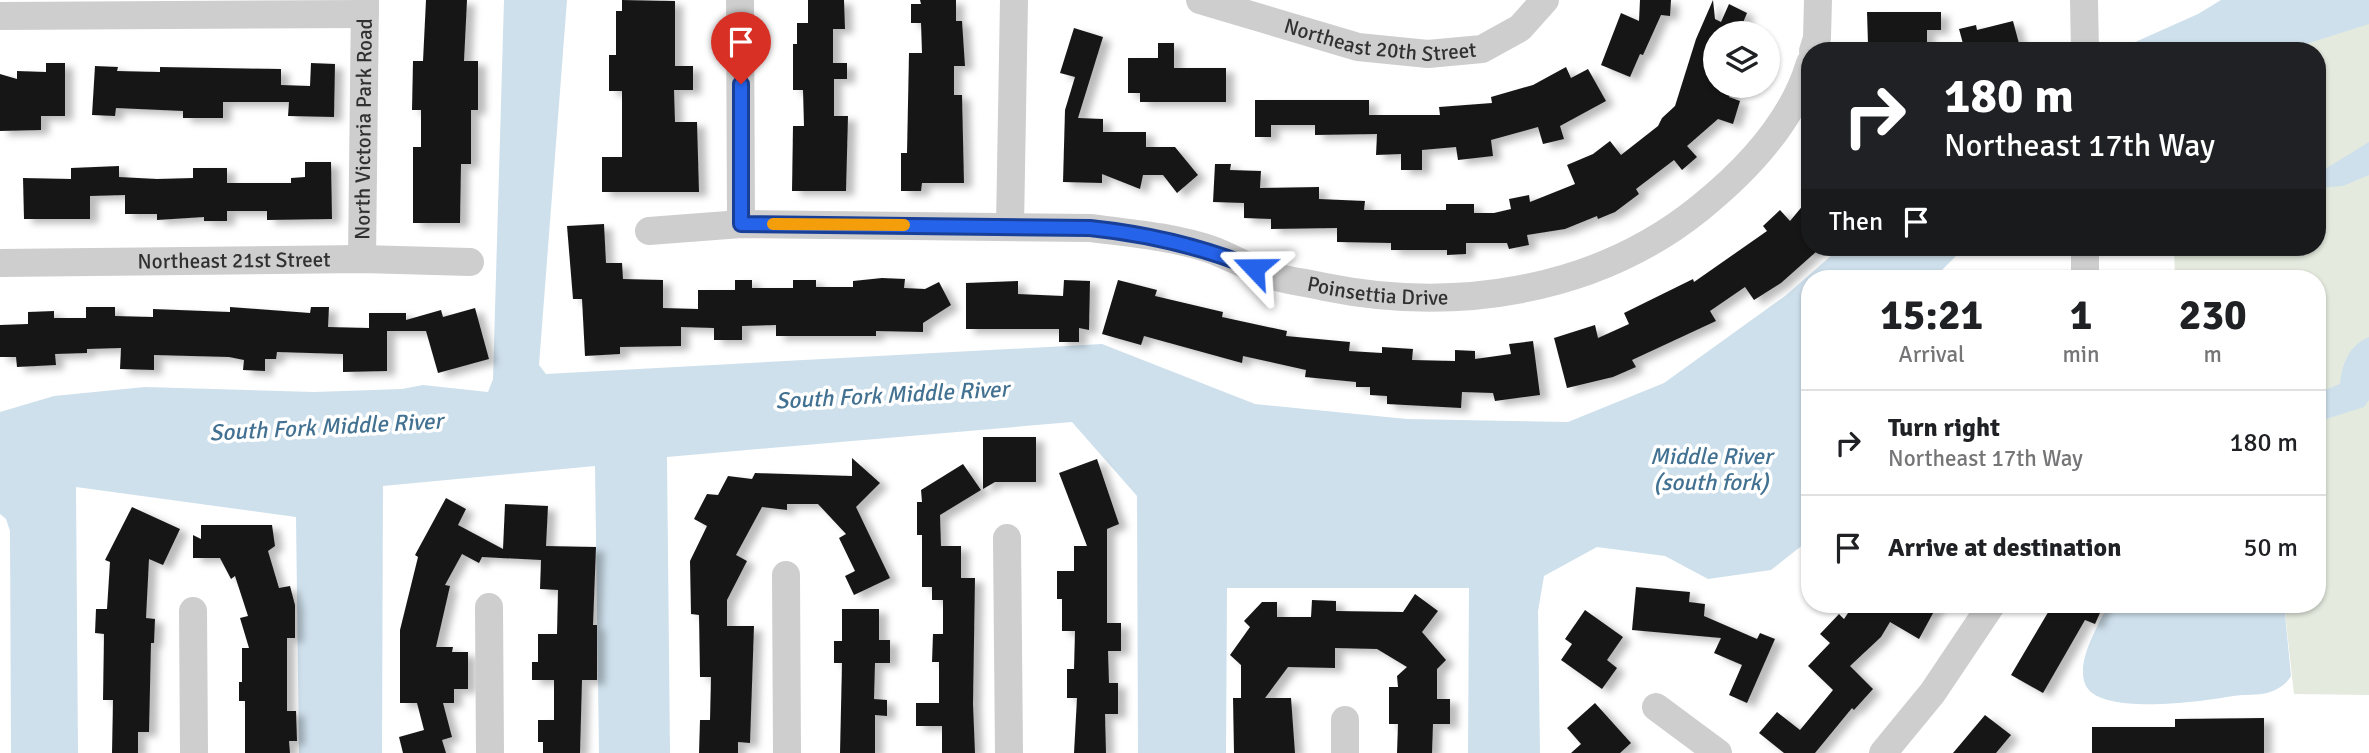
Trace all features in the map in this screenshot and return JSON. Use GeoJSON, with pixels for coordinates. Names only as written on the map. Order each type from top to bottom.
{"type":"FeatureCollection","features":[{"type":"Feature","properties":{"kind":"street"},"geometry":{"type":"LineString","coordinates":[[740,0],[741,224]]}},
{"type":"Feature","properties":{"kind":"street"},"geometry":{"type":"LineString","coordinates":[[1010,226],[1014,0]]}},
{"type":"Feature","properties":{"kind":"street","name":"Northeast 20th Street"},"geometry":{"type":"LineString","coordinates":[[1199,0],[1358,47],[1428,54],[1482,48],[1520,28],[1545,0]]}},
{"type":"Feature","properties":{"kind":"street"},"geometry":{"type":"LineString","coordinates":[[1814,42],[1818,0]]}},
{"type":"Feature","properties":{"kind":"street"},"geometry":{"type":"LineString","coordinates":[[2084,0],[2085,42]]}},
{"type":"Feature","properties":{"kind":"street"},"geometry":{"type":"LineString","coordinates":[[0,16],[365,7]]}},
{"type":"Feature","properties":{"kind":"street","name":"North Victoria Park Road"},"geometry":{"type":"LineString","coordinates":[[362,259],[365,7]]}},
{"type":"Feature","properties":{"kind":"street","name":"Poinsettia Drive"},"geometry":{"type":"LineString","coordinates":[[649,232],[741,224],[1090,228],[1137,233],[1212,250],[1274,276],[1352,292],[1404,298],[1479,298],[1562,281],[1629,253],[1685,220],[1737,178],[1773,132],[1801,88]]}},
{"type":"Feature","properties":{"kind":"street","name":"Northeast 21st Street"},"geometry":{"type":"LineString","coordinates":[[0,263],[362,259],[470,262]]}},
{"type":"Feature","properties":{"kind":"street"},"geometry":{"type":"LineString","coordinates":[[1007,538],[1009,753]]}},
{"type":"Feature","properties":{"kind":"street"},"geometry":{"type":"LineString","coordinates":[[786,575],[787,753]]}},
{"type":"Feature","properties":{"kind":"street"},"geometry":{"type":"LineString","coordinates":[[489,607],[490,753]]}},
{"type":"Feature","properties":{"kind":"street"},"geometry":{"type":"LineString","coordinates":[[193,611],[194,753]]}},
{"type":"Feature","properties":{"kind":"street"},"geometry":{"type":"LineString","coordinates":[[1883,753],[1933,692],[1986,613]]}},
{"type":"Feature","properties":{"kind":"street"},"geometry":{"type":"LineString","coordinates":[[1656,708],[1718,753]]}},
{"type":"Feature","properties":{"kind":"street"},"geometry":{"type":"LineString","coordinates":[[1345,720],[1345,753]]}},
{"type":"Feature","properties":{"kind":"shaded area"},"geometry":{"type":"Polygon","coordinates":[[[2369,6],[2369,695],[2294,694],[2285,613],[2326,613],[2326,270],[2175,270],[2174,256],[2326,256],[2326,42],[2305,42],[2369,6]]]}},
{"type":"Feature","properties":{"kind":"water","name":"Middle River (south fork)"},"geometry":{"type":"Polygon","coordinates":[[[504,0],[567,0],[539,365],[546,374],[1102,344],[1255,404],[1407,419],[1568,422],[1664,383],[1801,282],[1801,546],[1771,570],[1708,579],[1665,556],[1597,547],[1544,576],[1538,611],[1540,753],[1468,753],[1469,588],[1227,588],[1226,753],[1138,753],[1137,496],[1072,422],[667,457],[670,753],[599,753],[595,466],[383,486],[382,753],[299,753],[296,517],[76,487],[78,753],[11,753],[10,531],[6,519],[0,514],[0,412],[54,396],[145,387],[314,392],[402,389],[423,385],[488,392],[493,379],[504,0]]]}},
{"type":"Feature","properties":{"kind":"water"},"geometry":{"type":"Polygon","coordinates":[[[2221,0],[2369,0],[2369,24],[2312,42],[2135,42],[2198,14],[2221,0]]]}},
{"type":"Feature","properties":{"kind":"water"},"geometry":{"type":"Polygon","coordinates":[[[2369,142],[2369,175],[2343,186],[2326,187],[2326,168],[2369,142]]]}},
{"type":"Feature","properties":{"kind":"water","name":"Middle River (south fork)"},"geometry":{"type":"Polygon","coordinates":[[[1831,256],[1956,256],[1942,270],[1815,270],[1831,256]]]}},
{"type":"Feature","properties":{"kind":"water"},"geometry":{"type":"Polygon","coordinates":[[[2369,337],[2369,400],[2364,407],[2326,419],[2326,389],[2340,384],[2348,356],[2362,340],[2369,337]]]}},
{"type":"Feature","properties":{"kind":"water"},"geometry":{"type":"Polygon","coordinates":[[[2104,613],[2285,613],[2291,676],[2279,688],[2261,694],[2153,704],[2130,704],[2110,700],[2094,694],[2085,684],[2084,664],[2104,613]]]}},
{"type":"Feature","properties":{"kind":"building"},"geometry":{"type":"Polygon","coordinates":[[[426,0],[467,0],[464,61],[478,61],[478,110],[471,110],[471,164],[461,164],[460,223],[413,223],[413,147],[421,147],[421,110],[412,110],[413,61],[423,61],[426,0]]]}},
{"type":"Feature","properties":{"kind":"building"},"geometry":{"type":"Polygon","coordinates":[[[622,0],[675,1],[675,66],[693,66],[693,90],[674,90],[675,122],[697,122],[699,192],[602,192],[602,157],[622,157],[622,91],[609,91],[609,55],[616,55],[616,11],[622,11],[622,0]]]}},
{"type":"Feature","properties":{"kind":"building"},"geometry":{"type":"Polygon","coordinates":[[[808,0],[844,0],[845,29],[833,29],[833,63],[847,63],[847,79],[834,79],[834,116],[848,116],[846,191],[792,191],[793,126],[804,126],[803,90],[793,90],[793,44],[797,44],[797,23],[808,23],[808,0]]]}},
{"type":"Feature","properties":{"kind":"building"},"geometry":{"type":"Polygon","coordinates":[[[920,0],[956,0],[956,21],[962,21],[965,66],[954,66],[954,95],[962,95],[964,183],[922,183],[921,191],[901,191],[901,153],[907,153],[909,53],[922,53],[921,23],[911,23],[911,4],[921,4],[920,0]]]}},
{"type":"Feature","properties":{"kind":"building"},"geometry":{"type":"Polygon","coordinates":[[[1640,0],[1671,0],[1670,16],[1661,15],[1630,77],[1601,65],[1621,13],[1639,21],[1640,0]]]}},
{"type":"Feature","properties":{"kind":"building"},"geometry":{"type":"Polygon","coordinates":[[[1713,0],[1715,19],[1719,21],[1704,21],[1713,0]]]}},
{"type":"Feature","properties":{"kind":"building"},"geometry":{"type":"Polygon","coordinates":[[[1729,4],[1747,13],[1744,21],[1721,21],[1729,4]]]}},
{"type":"Feature","properties":{"kind":"building"},"geometry":{"type":"Polygon","coordinates":[[[1867,12],[1941,12],[1941,30],[1927,30],[1927,42],[1868,42],[1867,12]]]}},
{"type":"Feature","properties":{"kind":"building"},"geometry":{"type":"Polygon","coordinates":[[[2013,21],[2019,42],[1963,42],[1959,29],[1976,25],[1977,30],[2013,21]]]}},
{"type":"Feature","properties":{"kind":"building"},"geometry":{"type":"Polygon","coordinates":[[[1703,23],[1703,98],[1732,98],[1740,101],[1733,124],[1718,119],[1687,146],[1697,157],[1682,170],[1674,160],[1636,189],[1639,194],[1615,212],[1565,229],[1527,235],[1529,245],[1509,249],[1507,243],[1466,243],[1466,254],[1447,255],[1447,250],[1391,250],[1391,243],[1337,242],[1337,228],[1271,229],[1271,219],[1244,218],[1244,203],[1213,202],[1215,164],[1231,164],[1230,170],[1261,171],[1260,188],[1319,187],[1319,199],[1365,201],[1364,210],[1446,210],[1446,204],[1474,204],[1474,213],[1494,213],[1511,209],[1509,199],[1529,195],[1530,202],[1575,184],[1567,165],[1593,154],[1610,141],[1621,155],[1658,126],[1662,118],[1675,106],[1703,23]]]}},
{"type":"Feature","properties":{"kind":"building"},"geometry":{"type":"Polygon","coordinates":[[[1074,28],[1103,37],[1078,118],[1103,119],[1103,132],[1146,132],[1146,147],[1175,147],[1198,175],[1177,193],[1163,175],[1143,175],[1140,189],[1102,174],[1102,183],[1063,182],[1065,110],[1075,77],[1060,73],[1074,28]]]}},
{"type":"Feature","properties":{"kind":"building"},"geometry":{"type":"Polygon","coordinates":[[[1158,43],[1174,43],[1174,68],[1226,68],[1226,102],[1140,102],[1140,93],[1128,93],[1128,58],[1158,58],[1158,43]]]}},
{"type":"Feature","properties":{"kind":"building"},"geometry":{"type":"Polygon","coordinates":[[[46,63],[65,63],[65,116],[41,116],[41,130],[0,131],[0,74],[17,79],[17,71],[46,72],[46,63]]]}},
{"type":"Feature","properties":{"kind":"building"},"geometry":{"type":"Polygon","coordinates":[[[311,63],[335,64],[334,117],[288,116],[289,102],[223,102],[223,118],[183,118],[183,111],[116,108],[115,116],[92,115],[95,66],[118,67],[117,71],[160,72],[160,67],[281,69],[281,85],[310,86],[311,63]]]}},
{"type":"Feature","properties":{"kind":"building"},"geometry":{"type":"Polygon","coordinates":[[[1566,67],[1571,78],[1588,69],[1606,101],[1560,126],[1564,139],[1543,144],[1538,127],[1491,140],[1493,156],[1458,160],[1456,147],[1422,150],[1422,170],[1401,170],[1401,154],[1376,155],[1377,134],[1315,135],[1315,125],[1271,125],[1271,137],[1255,137],[1255,100],[1369,100],[1369,115],[1440,115],[1439,107],[1492,103],[1491,97],[1533,85],[1566,67]]]}},
{"type":"Feature","properties":{"kind":"building"},"geometry":{"type":"Polygon","coordinates":[[[305,162],[331,162],[332,219],[267,220],[267,211],[227,211],[227,221],[204,221],[204,217],[157,220],[157,214],[125,214],[125,195],[90,196],[90,219],[24,219],[23,178],[71,179],[71,168],[119,166],[119,177],[157,179],[193,178],[193,168],[227,168],[227,183],[291,183],[291,178],[305,177],[305,162]]]}},
{"type":"Feature","properties":{"kind":"building"},"geometry":{"type":"Polygon","coordinates":[[[1801,208],[1801,256],[1811,256],[1781,283],[1754,300],[1745,287],[1710,311],[1716,321],[1632,360],[1636,367],[1613,377],[1567,388],[1554,338],[1595,325],[1598,338],[1629,324],[1624,313],[1693,279],[1694,282],[1767,231],[1763,226],[1780,210],[1790,221],[1801,208]]]}},
{"type":"Feature","properties":{"kind":"building"},"geometry":{"type":"Polygon","coordinates":[[[604,224],[606,263],[622,263],[623,279],[663,280],[663,308],[698,309],[698,290],[735,290],[735,280],[752,280],[752,288],[793,288],[793,280],[816,280],[816,287],[853,287],[853,281],[882,278],[905,279],[904,288],[925,289],[939,282],[951,305],[923,323],[923,332],[876,331],[876,336],[776,336],[776,325],[742,326],[742,340],[714,340],[714,328],[681,327],[681,346],[620,347],[620,354],[585,356],[582,299],[573,299],[567,226],[604,224]]]}},
{"type":"Feature","properties":{"kind":"building"},"geometry":{"type":"Polygon","coordinates":[[[1064,280],[1090,281],[1089,330],[1079,328],[1079,342],[1059,342],[1059,329],[966,329],[966,283],[1018,281],[1018,294],[1063,296],[1064,280]]]}},
{"type":"Feature","properties":{"kind":"building"},"geometry":{"type":"Polygon","coordinates":[[[1118,280],[1157,290],[1155,296],[1223,312],[1222,317],[1287,331],[1286,336],[1350,342],[1349,351],[1382,353],[1382,347],[1413,349],[1412,360],[1455,361],[1455,350],[1475,351],[1475,359],[1511,354],[1509,344],[1533,341],[1540,395],[1495,401],[1493,393],[1462,392],[1461,408],[1387,404],[1387,396],[1370,395],[1370,387],[1356,387],[1356,382],[1305,377],[1306,370],[1243,356],[1242,363],[1144,336],[1141,345],[1102,334],[1118,280]]]}},
{"type":"Feature","properties":{"kind":"building"},"geometry":{"type":"Polygon","coordinates":[[[86,307],[115,307],[115,316],[153,317],[153,309],[230,312],[230,307],[310,313],[311,307],[329,307],[328,327],[369,328],[369,313],[406,313],[406,320],[441,310],[443,317],[475,308],[489,359],[438,373],[426,331],[387,331],[387,371],[343,372],[343,354],[277,352],[276,359],[265,359],[265,371],[243,370],[244,360],[229,357],[154,355],[154,370],[120,369],[121,348],[55,354],[56,365],[17,367],[16,357],[0,357],[0,325],[28,324],[28,312],[54,311],[54,318],[86,318],[86,307]]]}},
{"type":"Feature","properties":{"kind":"building"},"geometry":{"type":"Polygon","coordinates":[[[983,437],[1036,437],[1036,482],[995,482],[983,489],[983,437]]]}},
{"type":"Feature","properties":{"kind":"building"},"geometry":{"type":"Polygon","coordinates":[[[852,458],[880,483],[856,507],[890,578],[854,595],[845,576],[855,571],[839,538],[846,534],[818,504],[787,504],[787,510],[762,507],[736,555],[747,561],[727,600],[727,626],[754,626],[750,743],[738,742],[738,753],[699,753],[700,720],[710,720],[711,677],[700,677],[699,615],[691,614],[690,561],[707,526],[694,519],[707,494],[718,495],[728,476],[752,479],[755,473],[852,476],[852,458]]]}},
{"type":"Feature","properties":{"kind":"building"},"geometry":{"type":"Polygon","coordinates":[[[1097,459],[1119,524],[1107,529],[1107,623],[1121,623],[1121,651],[1108,651],[1109,683],[1118,683],[1118,714],[1105,714],[1106,753],[1074,753],[1077,698],[1067,698],[1067,669],[1074,669],[1075,631],[1062,631],[1062,599],[1057,599],[1057,571],[1074,571],[1074,546],[1087,546],[1059,473],[1097,459]]]}},
{"type":"Feature","properties":{"kind":"building"},"geometry":{"type":"Polygon","coordinates":[[[963,464],[981,490],[940,515],[941,546],[961,546],[961,578],[975,578],[975,753],[942,753],[942,726],[916,726],[916,703],[939,703],[939,662],[932,662],[933,634],[943,634],[943,600],[932,600],[932,587],[922,587],[922,535],[917,535],[917,502],[922,502],[921,490],[963,464]]]}},
{"type":"Feature","properties":{"kind":"building"},"geometry":{"type":"Polygon","coordinates":[[[446,498],[466,509],[458,525],[503,549],[505,504],[548,506],[546,546],[596,547],[593,625],[597,625],[597,680],[582,680],[580,753],[543,753],[543,742],[538,742],[538,720],[554,720],[554,680],[532,680],[532,662],[538,662],[538,634],[557,634],[558,590],[540,589],[541,560],[482,557],[479,563],[462,554],[445,585],[450,586],[436,647],[453,647],[452,652],[468,652],[468,689],[454,689],[454,703],[443,703],[452,737],[442,740],[446,753],[403,753],[399,737],[424,730],[417,703],[400,703],[400,630],[418,557],[415,555],[446,498]]]}},
{"type":"Feature","properties":{"kind":"building"},"geometry":{"type":"Polygon","coordinates":[[[132,507],[180,529],[163,565],[149,559],[146,618],[155,619],[154,643],[151,643],[149,732],[138,732],[138,753],[112,753],[113,700],[103,700],[104,634],[95,633],[96,609],[107,609],[110,562],[105,560],[132,507]]]}},
{"type":"Feature","properties":{"kind":"building"},"geometry":{"type":"Polygon","coordinates":[[[201,525],[272,525],[275,546],[268,551],[279,588],[290,586],[295,605],[295,638],[287,638],[287,711],[296,711],[297,741],[289,741],[290,753],[245,753],[245,701],[239,701],[239,682],[242,682],[242,648],[249,648],[240,618],[248,616],[235,576],[231,579],[220,558],[193,558],[193,535],[201,539],[201,525]]]}},
{"type":"Feature","properties":{"kind":"building"},"geometry":{"type":"Polygon","coordinates":[[[1636,587],[1690,592],[1689,602],[1705,604],[1704,616],[1757,639],[1760,633],[1775,639],[1747,703],[1729,695],[1742,665],[1714,653],[1721,638],[1632,630],[1636,587]]]}},
{"type":"Feature","properties":{"kind":"building"},"geometry":{"type":"Polygon","coordinates":[[[1415,594],[1438,611],[1422,632],[1446,660],[1437,669],[1437,699],[1450,699],[1450,724],[1433,724],[1432,753],[1397,753],[1398,724],[1389,724],[1389,687],[1398,687],[1397,676],[1407,667],[1377,649],[1335,648],[1335,668],[1288,667],[1265,698],[1291,698],[1295,753],[1234,753],[1233,698],[1241,698],[1241,665],[1230,655],[1250,627],[1244,621],[1262,602],[1277,602],[1277,617],[1311,617],[1312,600],[1336,601],[1336,611],[1403,612],[1415,594]]]}},
{"type":"Feature","properties":{"kind":"building"},"geometry":{"type":"Polygon","coordinates":[[[842,609],[879,609],[879,640],[890,640],[890,663],[875,663],[874,699],[887,700],[887,716],[875,715],[875,753],[840,753],[842,663],[834,663],[834,641],[842,641],[842,609]]]}},
{"type":"Feature","properties":{"kind":"building"},"geometry":{"type":"Polygon","coordinates":[[[1585,610],[1623,637],[1607,660],[1617,668],[1602,689],[1561,660],[1572,644],[1565,639],[1585,610]]]}},
{"type":"Feature","properties":{"kind":"building"},"geometry":{"type":"Polygon","coordinates":[[[1848,613],[1933,613],[1919,639],[1890,622],[1881,637],[1850,666],[1873,689],[1854,710],[1852,708],[1815,753],[1784,753],[1759,733],[1777,712],[1800,730],[1833,690],[1808,666],[1830,643],[1820,634],[1839,614],[1844,619],[1848,613]]]}},
{"type":"Feature","properties":{"kind":"building"},"geometry":{"type":"Polygon","coordinates":[[[2048,613],[2100,613],[2095,624],[2085,620],[2043,693],[2011,675],[2048,613]]]}},
{"type":"Feature","properties":{"kind":"building"},"geometry":{"type":"Polygon","coordinates":[[[1595,703],[1631,743],[1620,753],[1571,753],[1581,744],[1567,728],[1595,703]]]}},
{"type":"Feature","properties":{"kind":"building"},"geometry":{"type":"Polygon","coordinates":[[[1985,715],[2011,735],[1996,753],[1953,753],[1985,715]]]}},
{"type":"Feature","properties":{"kind":"building"},"geometry":{"type":"Polygon","coordinates":[[[2264,718],[2264,753],[2092,753],[2092,727],[2175,727],[2175,719],[2264,718]]]}},
{"type":"Feature","properties":{"kind":"slow traffic"},"geometry":{"type":"LineString","coordinates":[[773,224],[904,225]]}},
{"type":"Feature","properties":{"kind":"route"},"geometry":{"type":"LineString","coordinates":[[741,84],[741,224],[1090,228],[1137,233],[1212,250],[1254,268]]}},
{"type":"Feature","properties":{"kind":"water label","name":"South Fork Middle River"},"geometry":{"type":"Point","coordinates":[892,395]}},
{"type":"Feature","properties":{"kind":"water label","name":"South Fork Middle River"},"geometry":{"type":"Point","coordinates":[326,427]}}]}
